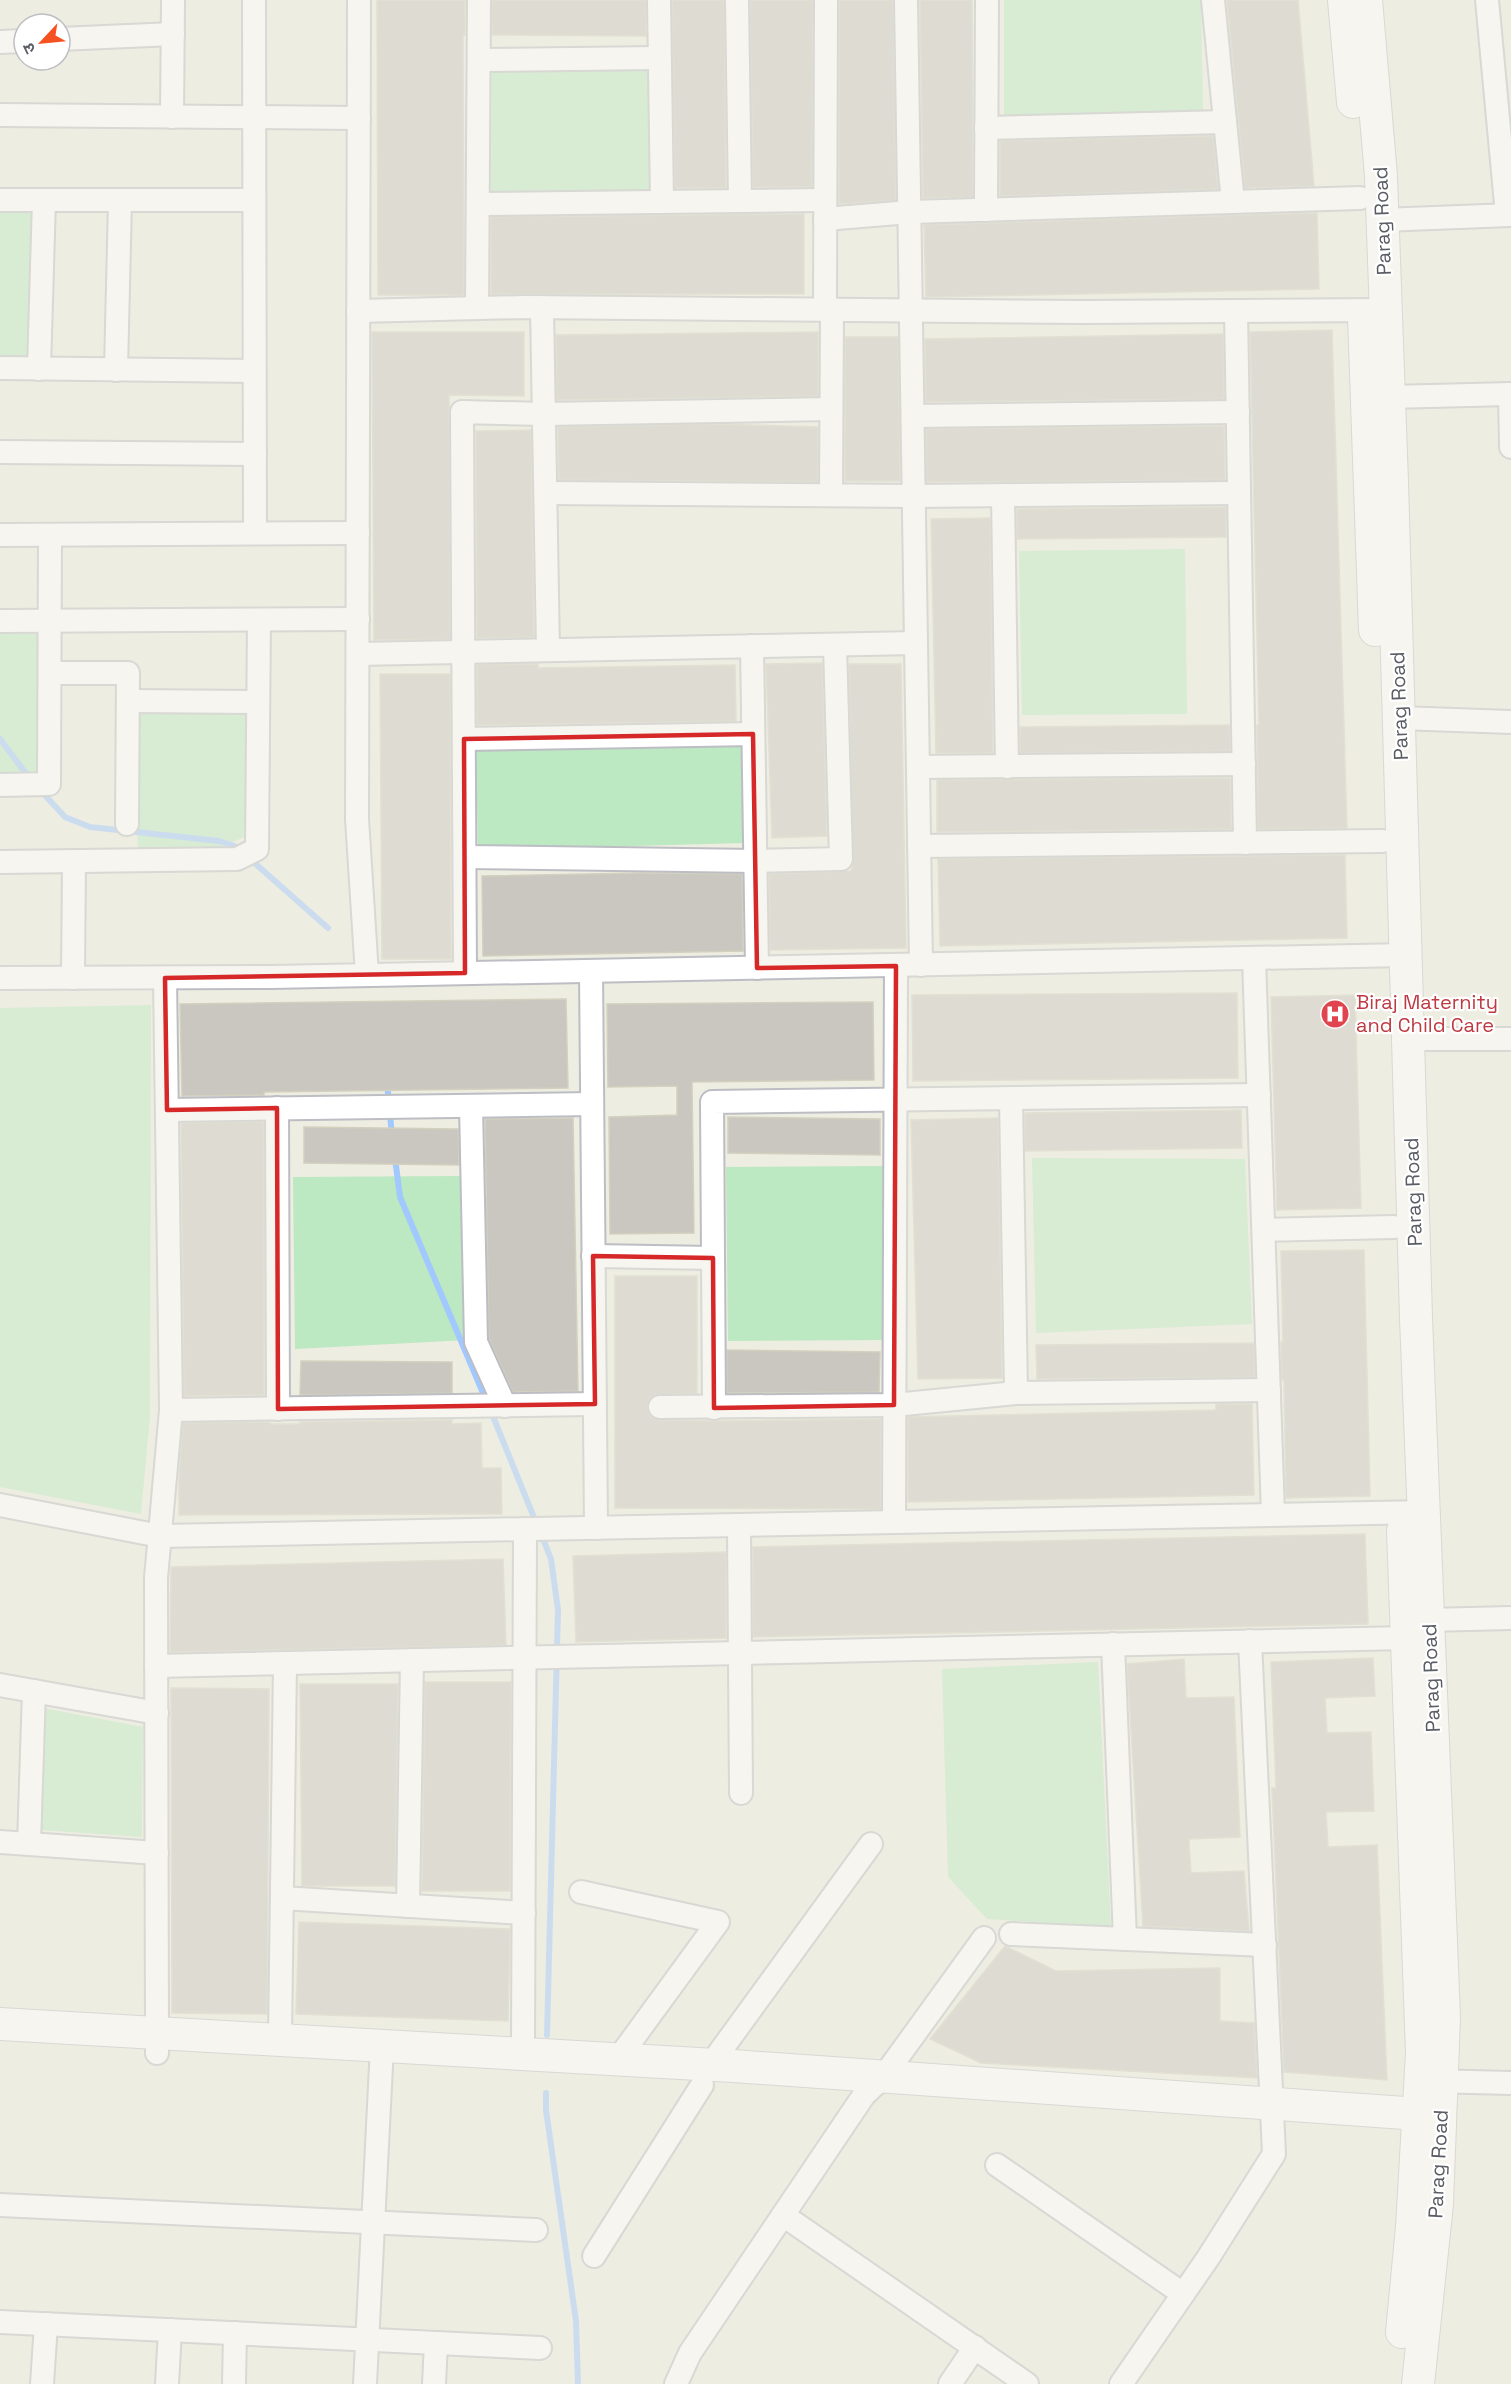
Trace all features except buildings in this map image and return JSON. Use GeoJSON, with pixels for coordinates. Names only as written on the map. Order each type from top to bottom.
{"type":"FeatureCollection","features":[{"type":"Feature","properties":{"kind":"street"},"geometry":{"type":"LineString","coordinates":[[172,117],[173,0]]}},
{"type":"Feature","properties":{"kind":"street"},"geometry":{"type":"LineString","coordinates":[[254,0],[255,533]]}},
{"type":"Feature","properties":{"kind":"street"},"geometry":{"type":"LineString","coordinates":[[359,0],[357,819],[367,975]]}},
{"type":"Feature","properties":{"kind":"street"},"geometry":{"type":"LineString","coordinates":[[477,308],[480,0]]}},
{"type":"Feature","properties":{"kind":"street"},"geometry":{"type":"LineString","coordinates":[[659,0],[662,202]]}},
{"type":"Feature","properties":{"kind":"street"},"geometry":{"type":"LineString","coordinates":[[737,0],[740,201]]}},
{"type":"Feature","properties":{"kind":"street"},"geometry":{"type":"LineString","coordinates":[[826,0],[825,210],[829,310],[831,495]]}},
{"type":"Feature","properties":{"kind":"street"},"geometry":{"type":"LineString","coordinates":[[906,0],[921,965]]}},
{"type":"Feature","properties":{"kind":"street"},"geometry":{"type":"LineString","coordinates":[[986,210],[987,0]]}},
{"type":"Feature","properties":{"kind":"street"},"geometry":{"type":"LineString","coordinates":[[1213,0],[1233,202]]}},
{"type":"Feature","properties":{"kind":"street","name":"Parag Road"},"geometry":{"type":"LineString","coordinates":[[1344,0],[1360,198],[1389,397],[1399,718],[1394,1227],[1413,1512]]}},
{"type":"Feature","properties":{"kind":"street","name":"Parag Road"},"geometry":{"type":"LineString","coordinates":[[1366,0],[1381,176],[1382,220],[1375,310],[1382,842],[1408,1039],[1413,1512],[1417,1629],[1444,2017],[1431,2081],[1412,2227],[1397,2384]]}},
{"type":"Feature","properties":{"kind":"street"},"geometry":{"type":"LineString","coordinates":[[1382,220],[1509,215],[1505,125],[1487,0]]}},
{"type":"Feature","properties":{"kind":"street"},"geometry":{"type":"LineString","coordinates":[[72,38],[173,34]]}},
{"type":"Feature","properties":{"kind":"street"},"geometry":{"type":"LineString","coordinates":[[479,60],[659,58]]}},
{"type":"Feature","properties":{"kind":"street"},"geometry":{"type":"LineString","coordinates":[[0,115],[358,118]]}},
{"type":"Feature","properties":{"kind":"street"},"geometry":{"type":"LineString","coordinates":[[986,128],[1225,122]]}},
{"type":"Feature","properties":{"kind":"street"},"geometry":{"type":"LineString","coordinates":[[478,204],[740,201],[825,210],[910,212],[1360,198]]}},
{"type":"Feature","properties":{"kind":"street"},"geometry":{"type":"LineString","coordinates":[[0,200],[254,200]]}},
{"type":"Feature","properties":{"kind":"street"},"geometry":{"type":"LineString","coordinates":[[39,369],[44,200]]}},
{"type":"Feature","properties":{"kind":"street"},"geometry":{"type":"LineString","coordinates":[[116,370],[120,200]]}},
{"type":"Feature","properties":{"kind":"street"},"geometry":{"type":"LineString","coordinates":[[358,311],[542,307],[829,310],[1375,310]]}},
{"type":"Feature","properties":{"kind":"street"},"geometry":{"type":"LineString","coordinates":[[542,307],[548,650]]}},
{"type":"Feature","properties":{"kind":"street"},"geometry":{"type":"LineString","coordinates":[[1236,311],[1245,843]]}},
{"type":"Feature","properties":{"kind":"street"},"geometry":{"type":"LineString","coordinates":[[0,368],[254,371]]}},
{"type":"Feature","properties":{"kind":"street"},"geometry":{"type":"LineString","coordinates":[[1389,397],[1510,394],[1511,447]]}},
{"type":"Feature","properties":{"kind":"street"},"geometry":{"type":"LineString","coordinates":[[465,974],[462,412],[544,414],[831,409]]}},
{"type":"Feature","properties":{"kind":"street"},"geometry":{"type":"LineString","coordinates":[[913,416],[1238,412]]}},
{"type":"Feature","properties":{"kind":"street"},"geometry":{"type":"LineString","coordinates":[[0,452],[255,454]]}},
{"type":"Feature","properties":{"kind":"street"},"geometry":{"type":"LineString","coordinates":[[546,493],[914,496],[1239,494]]}},
{"type":"Feature","properties":{"kind":"street"},"geometry":{"type":"LineString","coordinates":[[1003,495],[1007,767]]}},
{"type":"Feature","properties":{"kind":"street"},"geometry":{"type":"LineString","coordinates":[[0,535],[358,533]]}},
{"type":"Feature","properties":{"kind":"street"},"geometry":{"type":"LineString","coordinates":[[0,785],[49,784],[50,535]]}},
{"type":"Feature","properties":{"kind":"street"},"geometry":{"type":"LineString","coordinates":[[0,621],[358,619]]}},
{"type":"Feature","properties":{"kind":"street"},"geometry":{"type":"LineString","coordinates":[[0,862],[237,860],[257,849],[259,620]]}},
{"type":"Feature","properties":{"kind":"street"},"geometry":{"type":"LineString","coordinates":[[358,654],[916,643]]}},
{"type":"Feature","properties":{"kind":"street"},"geometry":{"type":"LineString","coordinates":[[465,857],[841,860],[835,645]]}},
{"type":"Feature","properties":{"kind":"street"},"geometry":{"type":"LineString","coordinates":[[752,646],[757,968]]}},
{"type":"Feature","properties":{"kind":"street"},"geometry":{"type":"LineString","coordinates":[[50,672],[128,673],[127,824]]}},
{"type":"Feature","properties":{"kind":"street"},"geometry":{"type":"LineString","coordinates":[[128,701],[257,702]]}},
{"type":"Feature","properties":{"kind":"street"},"geometry":{"type":"LineString","coordinates":[[1399,718],[1511,722]]}},
{"type":"Feature","properties":{"kind":"street"},"geometry":{"type":"LineString","coordinates":[[464,739],[753,734]]}},
{"type":"Feature","properties":{"kind":"street"},"geometry":{"type":"LineString","coordinates":[[918,767],[1244,764]]}},
{"type":"Feature","properties":{"kind":"street"},"geometry":{"type":"LineString","coordinates":[[919,846],[1382,842]]}},
{"type":"Feature","properties":{"kind":"street"},"geometry":{"type":"LineString","coordinates":[[73,978],[74,861]]}},
{"type":"Feature","properties":{"kind":"street"},"geometry":{"type":"LineString","coordinates":[[0,978],[465,974],[1396,956]]}},
{"type":"Feature","properties":{"kind":"street"},"geometry":{"type":"LineString","coordinates":[[1254,959],[1273,1514]]}},
{"type":"Feature","properties":{"kind":"street"},"geometry":{"type":"LineString","coordinates":[[894,1522],[896,966]]}},
{"type":"Feature","properties":{"kind":"street"},"geometry":{"type":"LineString","coordinates":[[591,971],[596,1528]]}},
{"type":"Feature","properties":{"kind":"street"},"geometry":{"type":"LineString","coordinates":[[157,2043],[156,1578],[171,1410],[165,978]]}},
{"type":"Feature","properties":{"kind":"street"},"geometry":{"type":"LineString","coordinates":[[1408,1039],[1511,1039]]}},
{"type":"Feature","properties":{"kind":"street"},"geometry":{"type":"LineString","coordinates":[[714,1407],[712,1102],[1259,1095]]}},
{"type":"Feature","properties":{"kind":"street"},"geometry":{"type":"LineString","coordinates":[[1011,1098],[1016,1393]]}},
{"type":"Feature","properties":{"kind":"street"},"geometry":{"type":"LineString","coordinates":[[167,1110],[592,1104]]}},
{"type":"Feature","properties":{"kind":"street"},"geometry":{"type":"LineString","coordinates":[[471,1106],[476,1342],[501,1406]]}},
{"type":"Feature","properties":{"kind":"street"},"geometry":{"type":"LineString","coordinates":[[277,1108],[278,1409]]}},
{"type":"Feature","properties":{"kind":"street"},"geometry":{"type":"LineString","coordinates":[[1263,1230],[1394,1227]]}},
{"type":"Feature","properties":{"kind":"street"},"geometry":{"type":"LineString","coordinates":[[593,1257],[713,1258]]}},
{"type":"Feature","properties":{"kind":"street"},"geometry":{"type":"LineString","coordinates":[[660,1407],[894,1405],[1016,1393],[1269,1390]]}},
{"type":"Feature","properties":{"kind":"street"},"geometry":{"type":"LineString","coordinates":[[171,1410],[595,1404]]}},
{"type":"Feature","properties":{"kind":"street"},"geometry":{"type":"LineString","coordinates":[[0,1504],[160,1536],[1413,1512]]}},
{"type":"Feature","properties":{"kind":"street"},"geometry":{"type":"LineString","coordinates":[[739,1525],[741,1793]]}},
{"type":"Feature","properties":{"kind":"street"},"geometry":{"type":"LineString","coordinates":[[523,2054],[524,1913],[534,1657],[536,1529]]}},
{"type":"Feature","properties":{"kind":"street"},"geometry":{"type":"LineString","coordinates":[[156,1666],[1250,1641],[1417,1629],[1511,1618]]}},
{"type":"Feature","properties":{"kind":"street"},"geometry":{"type":"LineString","coordinates":[[1121,2384],[1274,2154],[1250,1641]]}},
{"type":"Feature","properties":{"kind":"street"},"geometry":{"type":"LineString","coordinates":[[1113,1644],[1125,1939]]}},
{"type":"Feature","properties":{"kind":"street"},"geometry":{"type":"LineString","coordinates":[[408,1906],[412,1660]]}},
{"type":"Feature","properties":{"kind":"street"},"geometry":{"type":"LineString","coordinates":[[280,2040],[285,1663]]}},
{"type":"Feature","properties":{"kind":"street"},"geometry":{"type":"LineString","coordinates":[[0,1684],[156,1713]]}},
{"type":"Feature","properties":{"kind":"street"},"geometry":{"type":"LineString","coordinates":[[29,1844],[33,1690]]}},
{"type":"Feature","properties":{"kind":"street"},"geometry":{"type":"LineString","coordinates":[[0,1842],[157,1853]]}},
{"type":"Feature","properties":{"kind":"street"},"geometry":{"type":"LineString","coordinates":[[594,2256],[706,2075],[871,1844]]}},
{"type":"Feature","properties":{"kind":"street"},"geometry":{"type":"LineString","coordinates":[[581,1892],[718,1922],[618,2059]]}},
{"type":"Feature","properties":{"kind":"street"},"geometry":{"type":"LineString","coordinates":[[282,1899],[524,1913]]}},
{"type":"Feature","properties":{"kind":"street"},"geometry":{"type":"LineString","coordinates":[[1011,1934],[1265,1945]]}},
{"type":"Feature","properties":{"kind":"street"},"geometry":{"type":"LineString","coordinates":[[676,2384],[690,2353],[783,2215],[874,2086],[984,1938]]}},
{"type":"Feature","properties":{"kind":"street"},"geometry":{"type":"LineString","coordinates":[[0,2024],[157,2043],[706,2075],[1426,2125]]}},
{"type":"Feature","properties":{"kind":"street"},"geometry":{"type":"LineString","coordinates":[[0,2043],[280,2040],[382,2056],[523,2054],[618,2059],[706,2075]]}},
{"type":"Feature","properties":{"kind":"street"},"geometry":{"type":"LineString","coordinates":[[365,2384],[382,2056]]}},
{"type":"Feature","properties":{"kind":"street"},"geometry":{"type":"LineString","coordinates":[[1431,2081],[1511,2083]]}},
{"type":"Feature","properties":{"kind":"street","name":"Parag Road"},"geometry":{"type":"LineString","coordinates":[[1418,2384],[1437,2204],[1426,2125]]}},
{"type":"Feature","properties":{"kind":"street"},"geometry":{"type":"LineString","coordinates":[[997,2165],[1183,2294]]}},
{"type":"Feature","properties":{"kind":"street"},"geometry":{"type":"LineString","coordinates":[[0,2205],[536,2230]]}},
{"type":"Feature","properties":{"kind":"street"},"geometry":{"type":"LineString","coordinates":[[783,2215],[1028,2384]]}},
{"type":"Feature","properties":{"kind":"street"},"geometry":{"type":"LineString","coordinates":[[0,2322],[540,2348]]}},
{"type":"Feature","properties":{"kind":"street"},"geometry":{"type":"LineString","coordinates":[[42,2384],[45,2324]]}},
{"type":"Feature","properties":{"kind":"street"},"geometry":{"type":"LineString","coordinates":[[167,2384],[170,2330]]}},
{"type":"Feature","properties":{"kind":"street"},"geometry":{"type":"LineString","coordinates":[[234,2384],[235,2333]]}},
{"type":"Feature","properties":{"kind":"street"},"geometry":{"type":"LineString","coordinates":[[434,2384],[436,2343]]}},
{"type":"Feature","properties":{"kind":"street"},"geometry":{"type":"LineString","coordinates":[[950,2384],[975,2347]]}},
{"type":"Feature","properties":{"kind":"highlighted area"},"geometry":{"type":"Polygon","coordinates":[[[753,734],[757,968],[896,966],[894,1405],[714,1408],[713,1258],[593,1256],[595,1404],[278,1409],[277,1108],[167,1110],[165,978],[465,973],[464,739],[753,734]]]}},
{"type":"Feature","properties":{"kind":"green space"},"geometry":{"type":"Polygon","coordinates":[[[1004,0],[1201,0],[1203,111],[1004,117],[1004,0]]]}},
{"type":"Feature","properties":{"kind":"green space"},"geometry":{"type":"Polygon","coordinates":[[[492,61],[653,62],[652,194],[491,192],[492,61]]]}},
{"type":"Feature","properties":{"kind":"green space"},"geometry":{"type":"Polygon","coordinates":[[[31,210],[33,358],[0,358],[0,211],[31,210]]]}},
{"type":"Feature","properties":{"kind":"green space"},"geometry":{"type":"Polygon","coordinates":[[[1185,549],[1187,714],[1022,715],[1019,551],[1185,549]]]}},
{"type":"Feature","properties":{"kind":"green space"},"geometry":{"type":"Polygon","coordinates":[[[0,634],[37,634],[39,772],[0,773],[0,634]]]}},
{"type":"Feature","properties":{"kind":"green space"},"geometry":{"type":"Polygon","coordinates":[[[134,706],[248,706],[249,835],[213,850],[138,851],[134,706]]]}},
{"type":"Feature","properties":{"kind":"green space"},"geometry":{"type":"Polygon","coordinates":[[[742,741],[745,843],[478,850],[476,748],[742,741]]]}},
{"type":"Feature","properties":{"kind":"green space"},"geometry":{"type":"Polygon","coordinates":[[[151,1005],[150,1416],[141,1514],[0,1487],[0,1008],[151,1005]]]}},
{"type":"Feature","properties":{"kind":"green space"},"geometry":{"type":"Polygon","coordinates":[[[1032,1158],[1245,1159],[1252,1324],[1036,1333],[1032,1158]]]}},
{"type":"Feature","properties":{"kind":"green space"},"geometry":{"type":"Polygon","coordinates":[[[883,1166],[884,1340],[728,1341],[726,1167],[883,1166]]]}},
{"type":"Feature","properties":{"kind":"green space"},"geometry":{"type":"Polygon","coordinates":[[[463,1176],[468,1340],[295,1349],[293,1177],[463,1176]]]}},
{"type":"Feature","properties":{"kind":"green space"},"geometry":{"type":"Polygon","coordinates":[[[1098,1662],[1111,1927],[987,1919],[948,1877],[942,1669],[1098,1662]]]}},
{"type":"Feature","properties":{"kind":"green space"},"geometry":{"type":"Polygon","coordinates":[[[43,1708],[143,1727],[142,1837],[41,1830],[43,1708]]]}},
{"type":"Feature","properties":{"kind":"waterway"},"geometry":{"type":"LineString","coordinates":[[0,739],[30,779]]}},
{"type":"Feature","properties":{"kind":"waterway"},"geometry":{"type":"LineString","coordinates":[[41,791],[65,817],[90,827],[219,841],[235,846],[242,852]]}},
{"type":"Feature","properties":{"kind":"waterway"},"geometry":{"type":"LineString","coordinates":[[250,859],[328,928]]}},
{"type":"Feature","properties":{"kind":"waterway"},"geometry":{"type":"LineString","coordinates":[[387,1083],[392,1136]]}},
{"type":"Feature","properties":{"kind":"waterway"},"geometry":{"type":"LineString","coordinates":[[395,1158],[400,1197],[486,1400]]}},
{"type":"Feature","properties":{"kind":"waterway"},"geometry":{"type":"LineString","coordinates":[[490,1409],[537,1525]]}},
{"type":"Feature","properties":{"kind":"waterway"},"geometry":{"type":"LineString","coordinates":[[541,1534],[551,1559],[558,1610],[547,2035]]}},
{"type":"Feature","properties":{"kind":"waterway"},"geometry":{"type":"LineString","coordinates":[[546,2093],[546,2110],[576,2321],[578,2384]]}},
{"type":"Feature","properties":{"kind":"place","name":"Biraj Maternity and Child Care"},"geometry":{"type":"Point","coordinates":[1335,1014]}}]}
